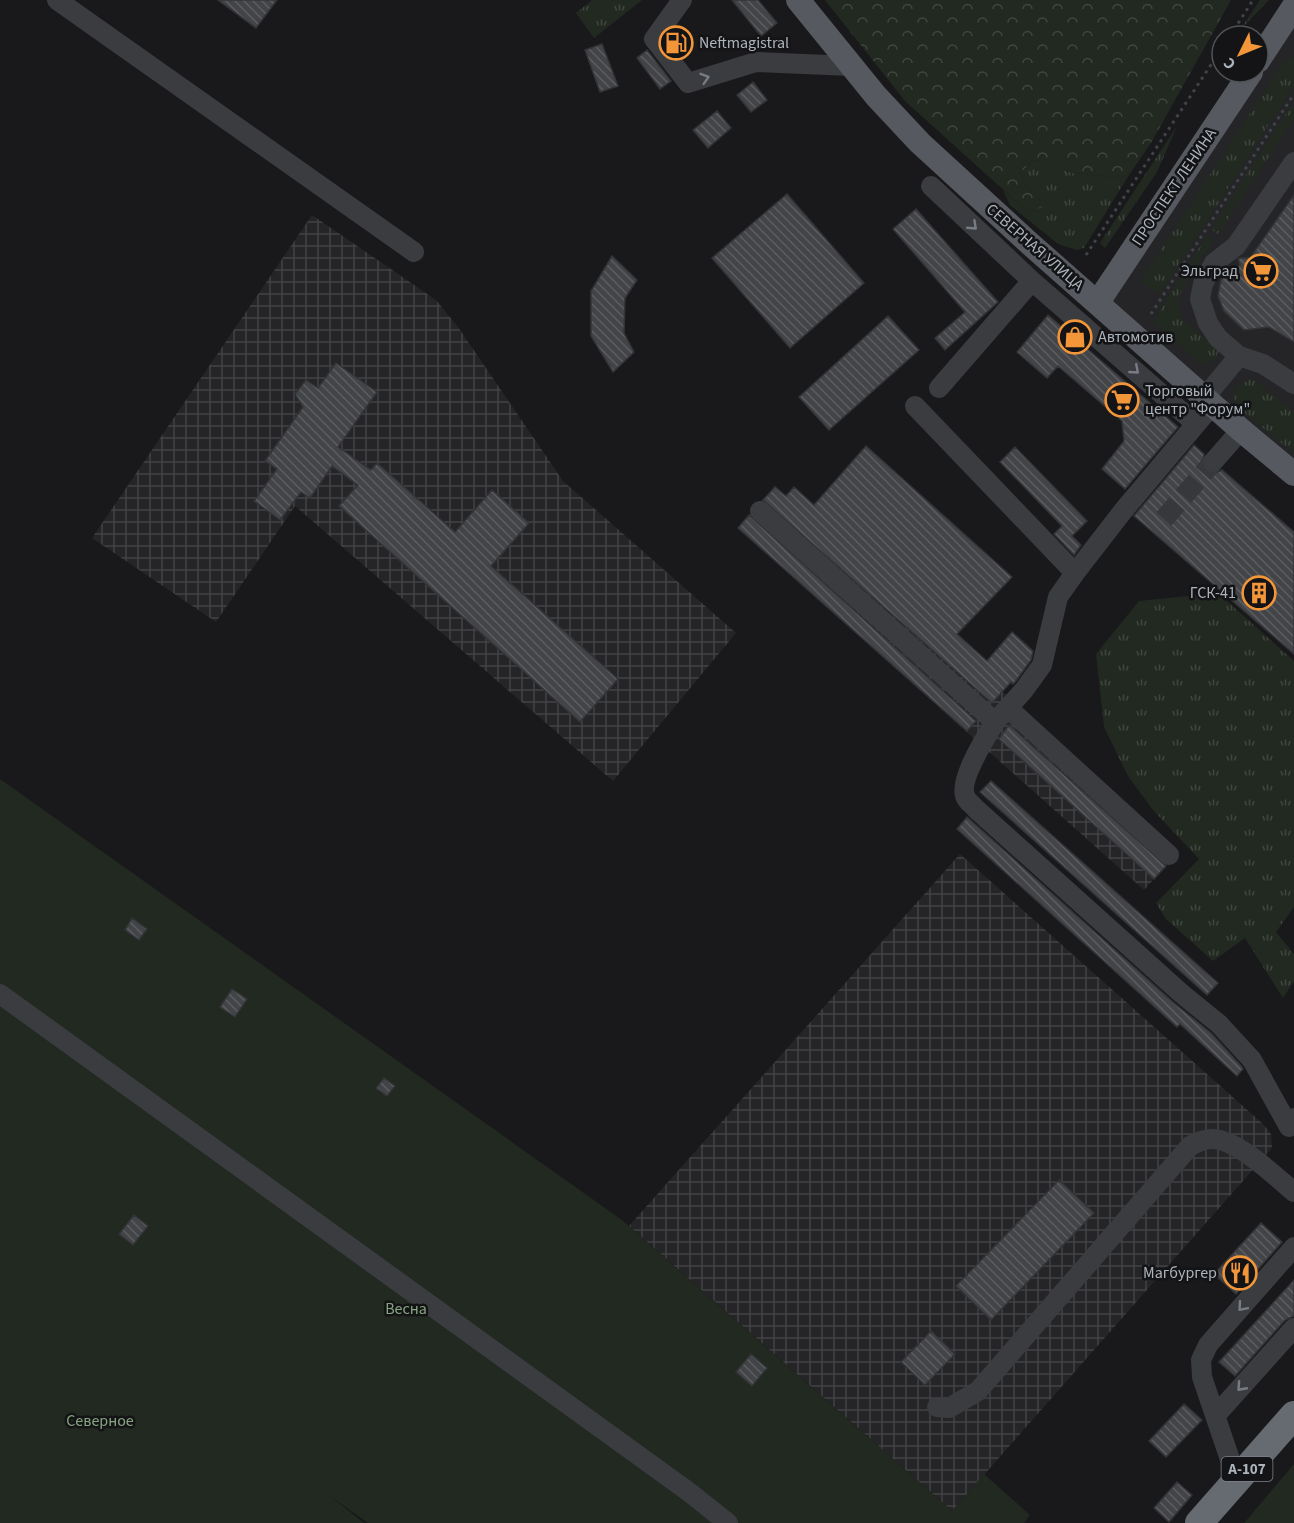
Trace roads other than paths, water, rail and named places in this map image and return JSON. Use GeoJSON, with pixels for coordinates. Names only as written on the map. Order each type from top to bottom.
{"type":"FeatureCollection","features":[{"type":"Feature","properties":{"kind":"highway","name":"А-107"},"geometry":{"type":"LineString","coordinates":[[1199,1523],[1294,1415]]}},
{"type":"Feature","properties":{"kind":"main road","name":"СЕВЕРНАЯ УЛИЦА"},"geometry":{"type":"LineString","coordinates":[[798,0],[896,119],[934,157],[1241,430],[1294,474]]}},
{"type":"Feature","properties":{"kind":"main road"},"geometry":{"type":"LineString","coordinates":[[1270,43],[1294,6]]}},
{"type":"Feature","properties":{"kind":"main road","name":"ПРОСПЕКТ ЛЕНИНА"},"geometry":{"type":"LineString","coordinates":[[1098,302],[1243,84]]}},
{"type":"Feature","properties":{"kind":"lane"},"geometry":{"type":"LineString","coordinates":[[57,0],[414,252]]}},
{"type":"Feature","properties":{"kind":"lane"},"geometry":{"type":"LineString","coordinates":[[682,0],[654,39],[688,83],[756,62],[851,66]]}},
{"type":"Feature","properties":{"kind":"lane"},"geometry":{"type":"LineString","coordinates":[[1294,162],[1236,246],[1214,263],[1203,284],[1200,299],[1208,323],[1218,338],[1239,356],[1263,364],[1294,384]]}},
{"type":"Feature","properties":{"kind":"lane"},"geometry":{"type":"LineString","coordinates":[[931,186],[1032,281],[1196,424]]}},
{"type":"Feature","properties":{"kind":"lane"},"geometry":{"type":"LineString","coordinates":[[939,388],[1032,281]]}},
{"type":"Feature","properties":{"kind":"lane"},"geometry":{"type":"LineString","coordinates":[[1239,356],[1196,424],[1123,511],[1059,597],[1042,665],[1024,690],[1001,715],[976,755],[965,786],[965,797],[1182,994],[1219,1024],[1252,1060],[1289,1127],[1294,1118]]}},
{"type":"Feature","properties":{"kind":"lane"},"geometry":{"type":"LineString","coordinates":[[915,406],[1075,573]]}},
{"type":"Feature","properties":{"kind":"lane"},"geometry":{"type":"LineString","coordinates":[[1213,462],[1241,430]]}},
{"type":"Feature","properties":{"kind":"lane"},"geometry":{"type":"LineString","coordinates":[[760,511],[1168,855]]}},
{"type":"Feature","properties":{"kind":"lane"},"geometry":{"type":"LineString","coordinates":[[0,994],[680,1485],[728,1523]]}},
{"type":"Feature","properties":{"kind":"lane"},"geometry":{"type":"LineString","coordinates":[[937,1407],[949,1408],[978,1391],[1190,1146],[1204,1139],[1215,1138],[1236,1147],[1260,1162],[1294,1192]]}},
{"type":"Feature","properties":{"kind":"lane"},"geometry":{"type":"LineString","coordinates":[[1237,1480],[1201,1369],[1204,1352],[1294,1247]]}},
{"type":"Feature","properties":{"kind":"lane"},"geometry":{"type":"LineString","coordinates":[[1216,1415],[1294,1328]]}},
{"type":"Feature","properties":{"kind":"tunnel"},"geometry":{"type":"LineString","coordinates":[[1164,519],[1213,462]]}},
{"type":"Feature","properties":{"kind":"place","name":"Neftmagistral"},"geometry":{"type":"Point","coordinates":[676,43]}},
{"type":"Feature","properties":{"kind":"place","name":"Эльград"},"geometry":{"type":"Point","coordinates":[1261,271]}},
{"type":"Feature","properties":{"kind":"place","name":"Автомотив"},"geometry":{"type":"Point","coordinates":[1075,337]}},
{"type":"Feature","properties":{"kind":"place","name":"Торговый центр \"Форум\""},"geometry":{"type":"Point","coordinates":[1122,400]}},
{"type":"Feature","properties":{"kind":"place","name":"ГСК-41"},"geometry":{"type":"Point","coordinates":[1259,593]}},
{"type":"Feature","properties":{"kind":"place","name":"Магбургер"},"geometry":{"type":"Point","coordinates":[1240,1273]}},
{"type":"Feature","properties":{"kind":"park label","name":"Весна"},"geometry":{"type":"Point","coordinates":[406,1309]}},
{"type":"Feature","properties":{"kind":"park label","name":"Северное"},"geometry":{"type":"Point","coordinates":[100,1421]}}]}
